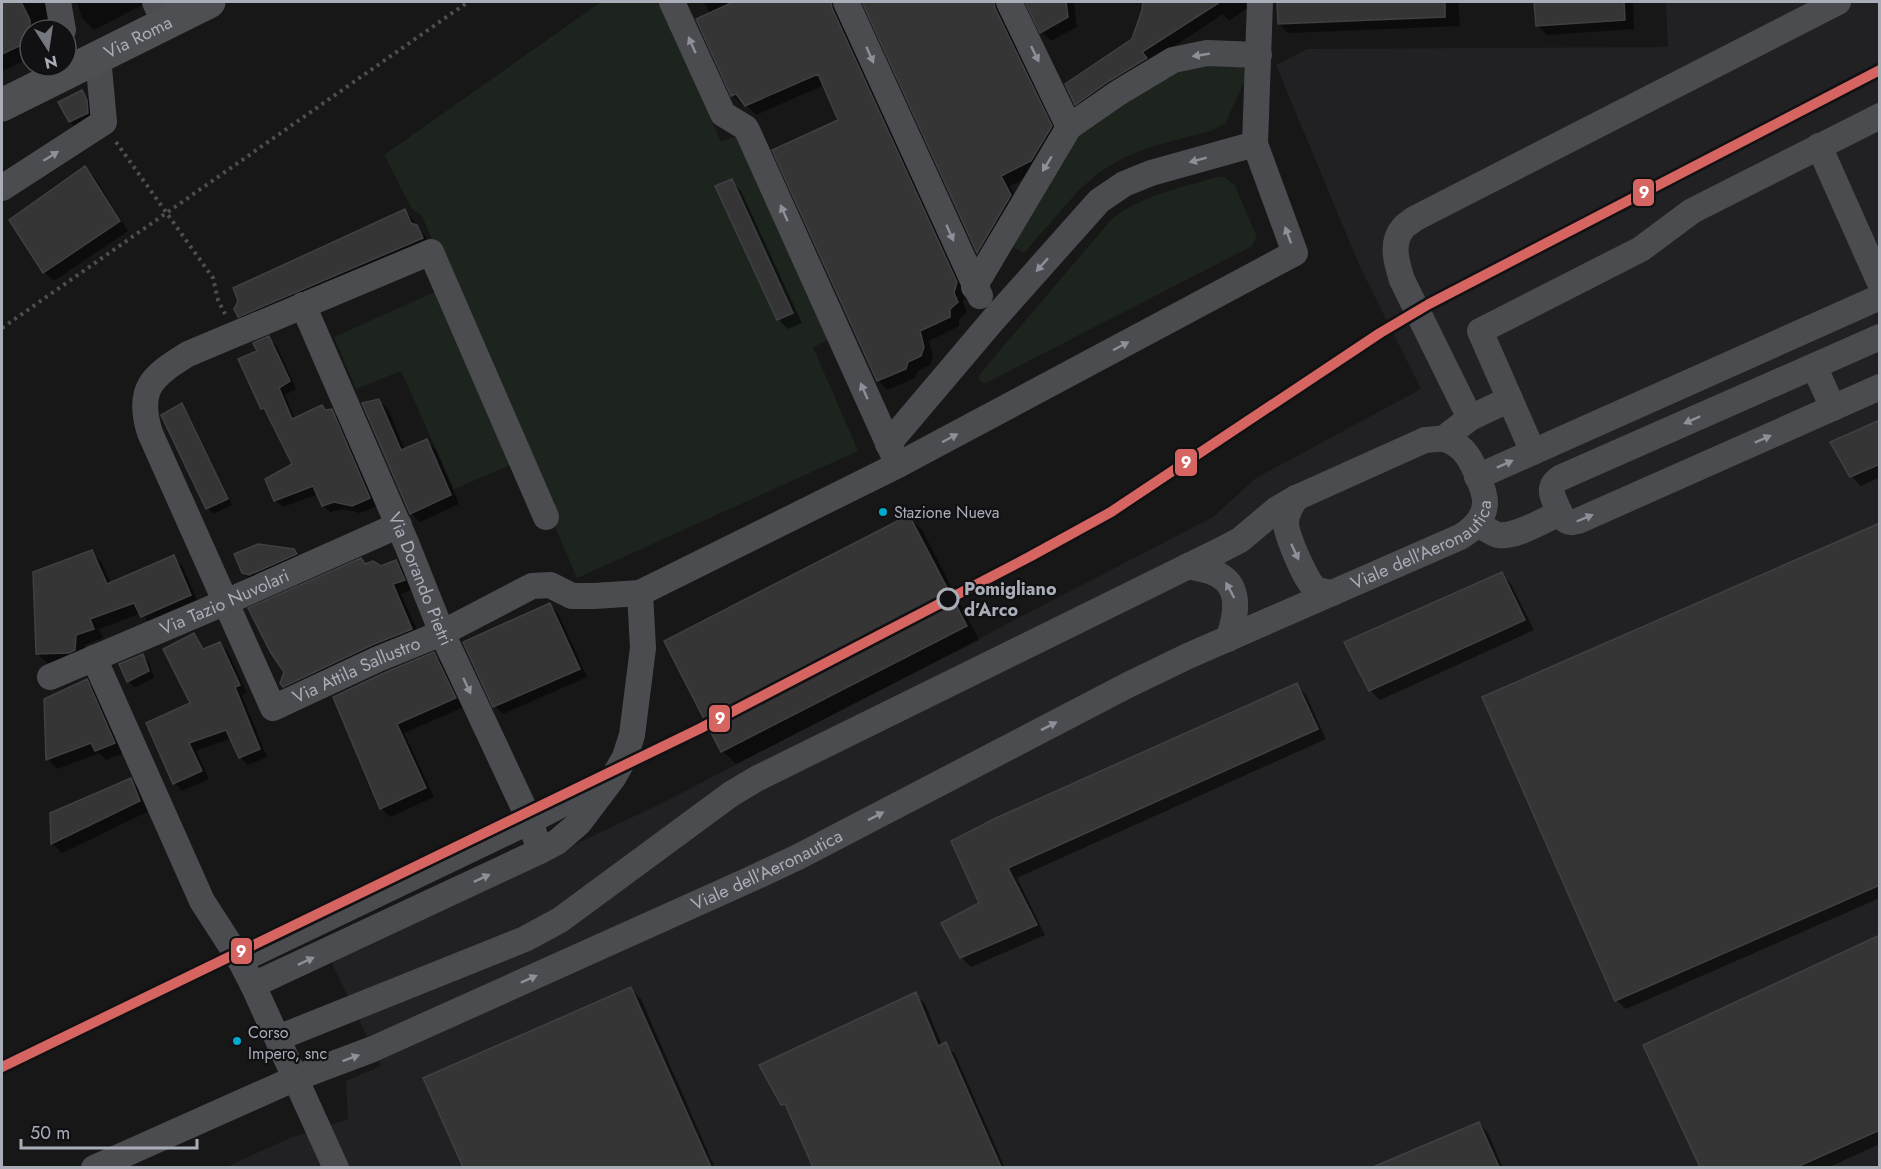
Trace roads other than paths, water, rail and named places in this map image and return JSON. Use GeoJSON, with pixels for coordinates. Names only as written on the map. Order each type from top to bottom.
{"type":"FeatureCollection","features":[{"type":"Feature","properties":{"kind":"main road","name":"Via Roma"},"geometry":{"type":"LineString","coordinates":[[78,58],[160,13],[209,2]]}},
{"type":"Feature","properties":{"kind":"main road","name":"Via Roma"},"geometry":{"type":"LineString","coordinates":[[2,105],[46,78]]}},
{"type":"Feature","properties":{"kind":"street"},"geometry":{"type":"LineString","coordinates":[[58,2],[61,18]]}},
{"type":"Feature","properties":{"kind":"street"},"geometry":{"type":"LineString","coordinates":[[672,2],[723,114],[746,128],[893,454]]}},
{"type":"Feature","properties":{"kind":"street"},"geometry":{"type":"LineString","coordinates":[[846,2],[974,287],[993,320]]}},
{"type":"Feature","properties":{"kind":"street"},"geometry":{"type":"LineString","coordinates":[[1009,2],[1069,127]]}},
{"type":"Feature","properties":{"kind":"street"},"geometry":{"type":"LineString","coordinates":[[253,985],[540,851],[557,842],[579,823],[617,771],[632,735],[643,648],[640,594],[893,454],[1295,253],[1255,144],[1260,2]]}},
{"type":"Feature","properties":{"kind":"street"},"geometry":{"type":"LineString","coordinates":[[1470,417],[1402,280],[1395,252],[1397,240],[1403,228],[1425,214],[1838,2]]}},
{"type":"Feature","properties":{"kind":"street"},"geometry":{"type":"LineString","coordinates":[[974,287],[1069,127],[1118,93],[1173,60],[1259,45]]}},
{"type":"Feature","properties":{"kind":"street"},"geometry":{"type":"LineString","coordinates":[[2,188],[105,122],[78,58]]}},
{"type":"Feature","properties":{"kind":"street"},"geometry":{"type":"LineString","coordinates":[[1533,452],[1480,331],[1641,249],[1692,211],[1880,116]]}},
{"type":"Feature","properties":{"kind":"street"},"geometry":{"type":"LineString","coordinates":[[893,454],[993,320],[1099,201],[1124,184],[1151,172],[1255,144]]}},
{"type":"Feature","properties":{"kind":"street"},"geometry":{"type":"LineString","coordinates":[[1819,146],[1880,283]]}},
{"type":"Feature","properties":{"kind":"street"},"geometry":{"type":"LineString","coordinates":[[226,602],[150,433],[144,410],[148,388],[168,366],[188,354],[431,252],[546,517]]}},
{"type":"Feature","properties":{"kind":"street"},"geometry":{"type":"LineString","coordinates":[[1477,477],[1880,297]]}},
{"type":"Feature","properties":{"kind":"street","name":"Via Dorando Pietri"},"geometry":{"type":"LineString","coordinates":[[303,305],[399,525],[442,633],[530,820],[540,851]]}},
{"type":"Feature","properties":{"kind":"street"},"geometry":{"type":"LineString","coordinates":[[1880,337],[1560,478],[1552,485],[1551,490],[1566,521],[1578,521],[1880,387]]}},
{"type":"Feature","properties":{"kind":"street"},"geometry":{"type":"LineString","coordinates":[[1814,366],[1833,408]]}},
{"type":"Feature","properties":{"kind":"street"},"geometry":{"type":"LineString","coordinates":[[278,1038],[543,930],[560,920],[730,794],[758,778],[1240,540],[1277,509],[1296,498],[1425,440],[1443,439],[1470,417],[1510,399]]}},
{"type":"Feature","properties":{"kind":"street","name":"Viale dell’Aeronautica"},"geometry":{"type":"LineString","coordinates":[[94,1167],[296,1078],[384,1045],[760,875],[1188,656],[1460,537],[1469,531],[1480,518],[1485,502],[1467,455],[1458,445],[1443,439]]}},
{"type":"Feature","properties":{"kind":"street","name":"Viale dell’Aeronautica"},"geometry":{"type":"LineString","coordinates":[[1296,498],[1289,508],[1286,521],[1287,534],[1314,588],[1334,593]]}},
{"type":"Feature","properties":{"kind":"street"},"geometry":{"type":"LineString","coordinates":[[1480,518],[1496,534],[1507,535],[1558,507]]}},
{"type":"Feature","properties":{"kind":"street","name":"Via Tazio Nuvolari"},"geometry":{"type":"LineString","coordinates":[[50,677],[399,525]]}},
{"type":"Feature","properties":{"kind":"street"},"geometry":{"type":"LineString","coordinates":[[1188,566],[1219,575],[1233,591],[1236,612],[1228,639]]}},
{"type":"Feature","properties":{"kind":"street","name":"Via Attila Sallustro"},"geometry":{"type":"LineString","coordinates":[[226,602],[273,708],[378,659],[442,633],[532,586],[550,585],[572,596],[640,594]]}},
{"type":"Feature","properties":{"kind":"street"},"geometry":{"type":"LineString","coordinates":[[94,658],[202,901],[240,960],[253,985],[336,1167]]}},
{"type":"Feature","properties":{"kind":"street"},"geometry":{"type":"LineString","coordinates":[[240,960],[606,782],[617,771]]}},
{"type":"Feature","properties":{"kind":"place","name":"Stazione Nueva"},"geometry":{"type":"Point","coordinates":[883,512]}},
{"type":"Feature","properties":{"kind":"place","name":"Pomigliano d’Arco"},"geometry":{"type":"Point","coordinates":[948,599]}},
{"type":"Feature","properties":{"kind":"place","name":"Corso Impero, snc"},"geometry":{"type":"Point","coordinates":[237,1041]}}]}
